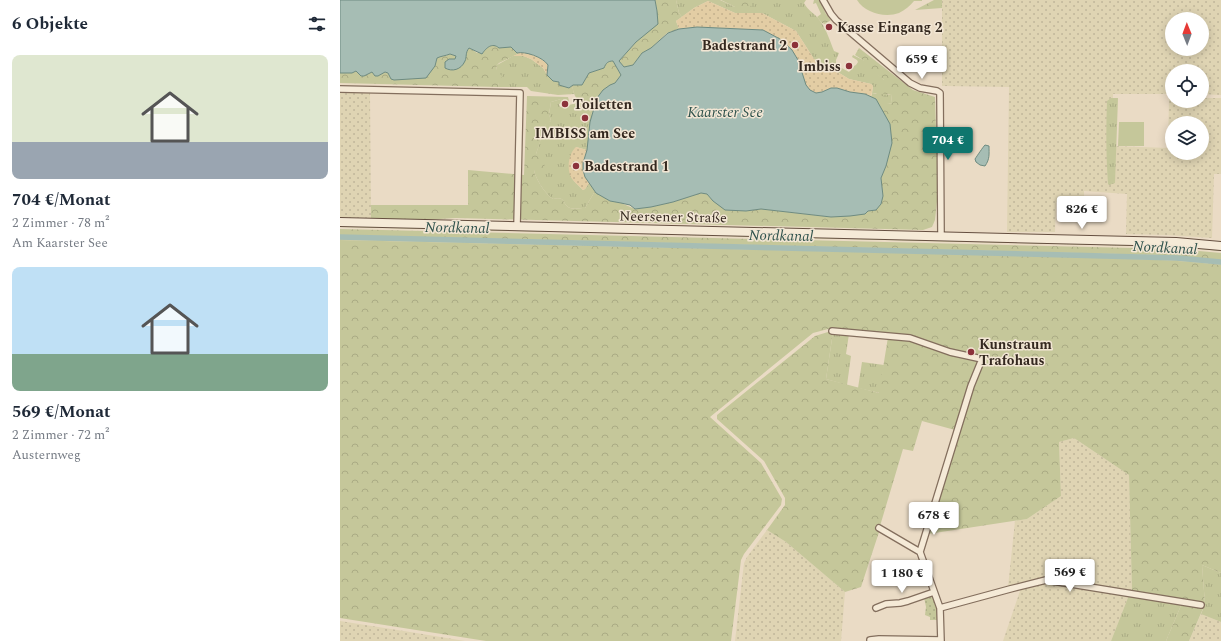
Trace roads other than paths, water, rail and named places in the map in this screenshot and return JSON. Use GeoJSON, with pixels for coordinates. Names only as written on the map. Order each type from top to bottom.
{"type":"FeatureCollection","features":[{"type":"Feature","properties":{"kind":"main road","name":"Neersener Straße"},"geometry":{"type":"LineString","coordinates":[[340,222],[1176,242],[1221,246]]}},
{"type":"Feature","properties":{"kind":"street"},"geometry":{"type":"LineString","coordinates":[[824,0],[831,14],[836,20],[906,79],[920,88],[940,93],[940,236]]}},
{"type":"Feature","properties":{"kind":"street"},"geometry":{"type":"LineString","coordinates":[[340,89],[520,92],[517,226]]}},
{"type":"Feature","properties":{"kind":"street"},"geometry":{"type":"LineString","coordinates":[[832,331],[910,338],[950,352],[982,359],[971,386],[920,552],[940,608],[941,641],[870,640]]}},
{"type":"Feature","properties":{"kind":"street"},"geometry":{"type":"LineString","coordinates":[[879,528],[920,552]]}},
{"type":"Feature","properties":{"kind":"street"},"geometry":{"type":"LineString","coordinates":[[940,608],[1046,580],[1201,605]]}},
{"type":"Feature","properties":{"kind":"street"},"geometry":{"type":"LineString","coordinates":[[876,608],[886,604],[908,601],[934,592]]}},
{"type":"Feature","properties":{"kind":"water","name":"Kaarster See"},"geometry":{"type":"Polygon","coordinates":[[[340,0],[655,0],[658,24],[636,42],[619,61],[624,67],[633,65],[642,53],[651,48],[668,33],[679,29],[697,27],[763,30],[780,39],[792,50],[798,60],[806,85],[810,90],[816,93],[831,88],[837,88],[865,94],[876,99],[890,124],[892,143],[881,178],[883,196],[881,204],[876,210],[868,211],[865,214],[831,217],[761,209],[746,211],[725,210],[713,201],[707,194],[701,193],[673,202],[635,209],[630,205],[610,201],[596,193],[585,177],[583,163],[587,150],[590,122],[597,98],[603,90],[615,83],[621,75],[613,61],[607,63],[604,68],[589,73],[582,85],[573,85],[569,88],[559,85],[559,82],[553,81],[547,75],[548,65],[542,59],[534,55],[517,53],[511,47],[499,48],[496,46],[487,48],[482,54],[469,48],[463,64],[459,68],[453,70],[445,68],[445,62],[449,59],[455,59],[456,56],[450,54],[437,58],[435,66],[426,78],[394,80],[391,79],[388,73],[385,72],[378,76],[375,76],[372,72],[364,76],[361,76],[356,71],[352,73],[340,73],[340,0]]]}},
{"type":"Feature","properties":{"kind":"water"},"geometry":{"type":"Polygon","coordinates":[[[985,145],[989,146],[989,152],[985,166],[980,165],[975,159],[985,145]]]}},
{"type":"Feature","properties":{"kind":"waterway","name":"Nordkanal"},"geometry":{"type":"LineString","coordinates":[[340,237],[1177,258],[1221,262]]}},
{"type":"Feature","properties":{"kind":"place","name":"Kasse Eingang 2"},"geometry":{"type":"Point","coordinates":[829,27]}},
{"type":"Feature","properties":{"kind":"place","name":"Badestrand 2"},"geometry":{"type":"Point","coordinates":[795,45]}},
{"type":"Feature","properties":{"kind":"place","name":"Imbiss"},"geometry":{"type":"Point","coordinates":[849,66]}},
{"type":"Feature","properties":{"kind":"place","name":"Toiletten"},"geometry":{"type":"Point","coordinates":[565,104]}},
{"type":"Feature","properties":{"kind":"place","name":"IMBISS am See"},"geometry":{"type":"Point","coordinates":[585,118]}},
{"type":"Feature","properties":{"kind":"place","name":"Badestrand 1"},"geometry":{"type":"Point","coordinates":[576,166]}},
{"type":"Feature","properties":{"kind":"place","name":"Kunstraum Trafohaus"},"geometry":{"type":"Point","coordinates":[971,352]}}]}
